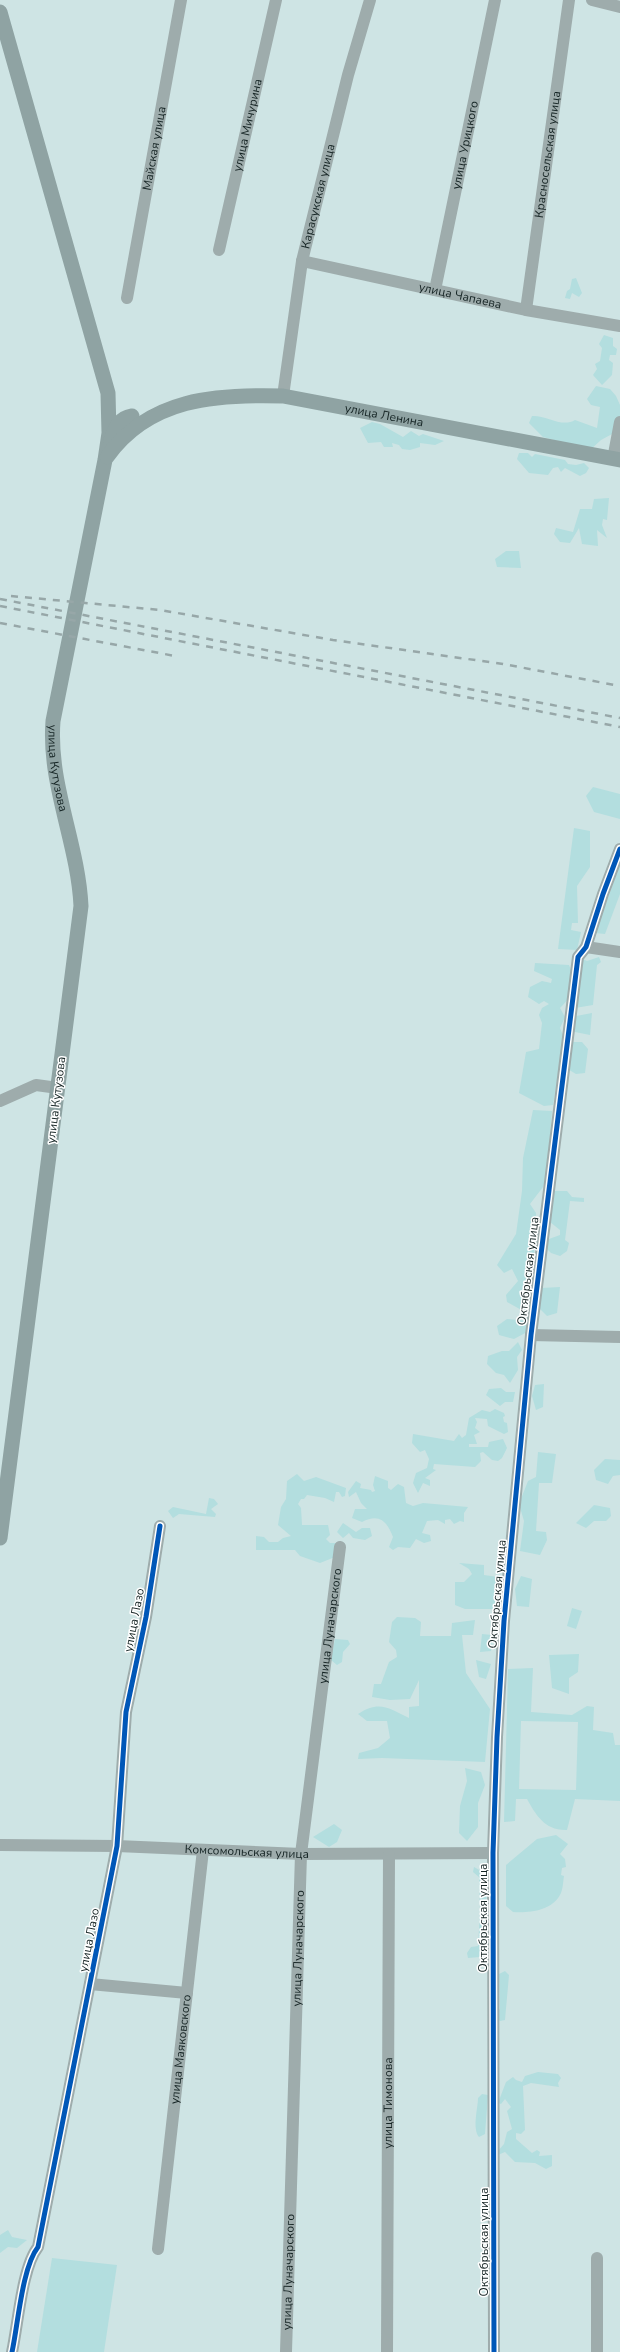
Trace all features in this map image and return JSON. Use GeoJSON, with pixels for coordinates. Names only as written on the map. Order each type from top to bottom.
{"type":"FeatureCollection","features":[{"type":"Feature","properties":{"kind":"main road"},"geometry":{"type":"LineString","coordinates":[[0,12],[108,393],[133,421],[122,430],[113,422]]}},
{"type":"Feature","properties":{"kind":"main road","name":"улица Кутузова"},"geometry":{"type":"LineString","coordinates":[[0,1538],[81,906],[80,884],[73,848],[52,760],[53,721],[80,579],[113,422],[108,393]]}},
{"type":"Feature","properties":{"kind":"main road","name":"улица Ленина"},"geometry":{"type":"LineString","coordinates":[[105,460],[133,421],[149,417],[180,405],[204,399],[240,395],[283,396],[617,460]]}},
{"type":"Feature","properties":{"kind":"street","name":"Майская улица"},"geometry":{"type":"LineString","coordinates":[[127,298],[181,0]]}},
{"type":"Feature","properties":{"kind":"street","name":"улица Мичурина"},"geometry":{"type":"LineString","coordinates":[[219,250],[276,0]]}},
{"type":"Feature","properties":{"kind":"street","name":"Карасукская улица"},"geometry":{"type":"LineString","coordinates":[[283,396],[302,261],[348,75],[370,0]]}},
{"type":"Feature","properties":{"kind":"street","name":"улица Урицкого"},"geometry":{"type":"LineString","coordinates":[[435,290],[495,0]]}},
{"type":"Feature","properties":{"kind":"street","name":"Красносельская улица"},"geometry":{"type":"LineString","coordinates":[[526,310],[570,0]]}},
{"type":"Feature","properties":{"kind":"street"},"geometry":{"type":"LineString","coordinates":[[592,0],[620,7]]}},
{"type":"Feature","properties":{"kind":"street","name":"улица Чапаева"},"geometry":{"type":"LineString","coordinates":[[302,261],[526,310],[620,326]]}},
{"type":"Feature","properties":{"kind":"street"},"geometry":{"type":"LineString","coordinates":[[617,460],[620,422]]}},
{"type":"Feature","properties":{"kind":"street","name":"Октябрьская улица"},"geometry":{"type":"LineString","coordinates":[[494,2352],[493,1853],[504,1621],[531,1335],[578,957],[586,947],[603,894],[620,849]]}},
{"type":"Feature","properties":{"kind":"street"},"geometry":{"type":"LineString","coordinates":[[586,947],[620,952]]}},
{"type":"Feature","properties":{"kind":"street"},"geometry":{"type":"LineString","coordinates":[[0,1101],[36,1085],[58,1088]]}},
{"type":"Feature","properties":{"kind":"street"},"geometry":{"type":"LineString","coordinates":[[531,1335],[620,1337]]}},
{"type":"Feature","properties":{"kind":"street","name":"улица Лазо"},"geometry":{"type":"LineString","coordinates":[[12,2352],[28,2269],[33,2254],[38,2247],[117,1846],[126,1712],[146,1617],[160,1526]]}},
{"type":"Feature","properties":{"kind":"street","name":"улица Луначарского"},"geometry":{"type":"LineString","coordinates":[[286,2352],[301,1854],[340,1547]]}},
{"type":"Feature","properties":{"kind":"street","name":"Комсомольская улица"},"geometry":{"type":"LineString","coordinates":[[0,1845],[117,1846],[301,1854],[389,1855],[493,1853]]}},
{"type":"Feature","properties":{"kind":"street","name":"улица Маяковского"},"geometry":{"type":"LineString","coordinates":[[158,2249],[203,1850]]}},
{"type":"Feature","properties":{"kind":"street","name":"улица Тимонова"},"geometry":{"type":"LineString","coordinates":[[387,2352],[389,1855]]}},
{"type":"Feature","properties":{"kind":"street"},"geometry":{"type":"LineString","coordinates":[[90,1984],[187,1993]]}},
{"type":"Feature","properties":{"kind":"street"},"geometry":{"type":"LineString","coordinates":[[597,2258],[597,2352]]}},
{"type":"Feature","properties":{"kind":"shaded area"},"geometry":{"type":"Polygon","coordinates":[[[576,278],[582,293],[579,297],[572,293],[570,299],[565,298],[567,291],[570,289],[572,279],[576,278]]]}},
{"type":"Feature","properties":{"kind":"shaded area"},"geometry":{"type":"Polygon","coordinates":[[[604,335],[613,338],[613,346],[617,349],[616,355],[610,355],[609,360],[613,363],[612,375],[602,385],[593,375],[597,369],[595,364],[600,361],[602,348],[599,344],[604,335]]]}},
{"type":"Feature","properties":{"kind":"shaded area"},"geometry":{"type":"Polygon","coordinates":[[[596,386],[610,389],[616,396],[620,405],[620,423],[614,433],[601,440],[590,450],[543,437],[529,423],[532,416],[537,416],[565,423],[575,420],[597,428],[600,407],[591,405],[587,399],[596,386]]]}},
{"type":"Feature","properties":{"kind":"shaded area"},"geometry":{"type":"Polygon","coordinates":[[[372,422],[380,424],[403,437],[411,431],[419,436],[423,434],[444,441],[435,445],[420,443],[420,447],[410,450],[402,449],[399,445],[392,443],[393,447],[384,447],[381,442],[368,443],[360,428],[372,422]]]}},
{"type":"Feature","properties":{"kind":"shaded area"},"geometry":{"type":"Polygon","coordinates":[[[519,453],[528,453],[532,457],[535,454],[565,460],[568,464],[576,465],[584,463],[589,468],[586,473],[580,476],[565,468],[561,472],[558,467],[553,468],[548,475],[529,473],[517,459],[519,453]]]}},
{"type":"Feature","properties":{"kind":"shaded area"},"geometry":{"type":"Polygon","coordinates":[[[609,498],[607,520],[603,519],[602,525],[607,538],[597,530],[598,546],[582,544],[579,528],[570,543],[560,542],[554,534],[556,528],[573,532],[580,509],[592,509],[594,499],[609,498]]]}},
{"type":"Feature","properties":{"kind":"shaded area"},"geometry":{"type":"Polygon","coordinates":[[[506,551],[519,551],[521,568],[497,567],[495,559],[506,551]]]}},
{"type":"Feature","properties":{"kind":"shaded area"},"geometry":{"type":"Polygon","coordinates":[[[593,787],[620,794],[620,819],[594,812],[586,796],[593,787]]]}},
{"type":"Feature","properties":{"kind":"shaded area"},"geometry":{"type":"Polygon","coordinates":[[[574,828],[590,831],[590,867],[577,886],[578,923],[572,923],[571,930],[581,932],[577,950],[558,949],[574,828]]]}},
{"type":"Feature","properties":{"kind":"shaded area"},"geometry":{"type":"Polygon","coordinates":[[[620,865],[620,894],[605,934],[595,933],[620,865]]]}},
{"type":"Feature","properties":{"kind":"shaded area"},"geometry":{"type":"Polygon","coordinates":[[[599,957],[601,962],[597,965],[593,1005],[575,1008],[581,958],[587,961],[599,957]]]}},
{"type":"Feature","properties":{"kind":"shaded area"},"geometry":{"type":"Polygon","coordinates":[[[535,963],[569,965],[574,983],[572,993],[560,1008],[565,1017],[560,1028],[564,1038],[553,1105],[544,1106],[519,1093],[526,1052],[539,1049],[542,1023],[539,1015],[542,1008],[549,1004],[544,1001],[539,1004],[528,997],[530,987],[542,981],[551,983],[552,979],[534,971],[535,963]]]}},
{"type":"Feature","properties":{"kind":"shaded area"},"geometry":{"type":"Polygon","coordinates":[[[592,1013],[590,1035],[570,1031],[571,1017],[592,1013]]]}},
{"type":"Feature","properties":{"kind":"shaded area"},"geometry":{"type":"Polygon","coordinates":[[[571,1042],[582,1042],[588,1049],[585,1073],[576,1074],[566,1068],[571,1042]]]}},
{"type":"Feature","properties":{"kind":"shaded area"},"geometry":{"type":"Polygon","coordinates":[[[533,1110],[552,1111],[547,1173],[543,1187],[530,1204],[536,1213],[534,1254],[527,1267],[531,1290],[530,1309],[525,1312],[507,1302],[506,1295],[518,1281],[512,1269],[504,1273],[497,1265],[516,1234],[522,1191],[523,1158],[533,1110]]]}},
{"type":"Feature","properties":{"kind":"shaded area"},"geometry":{"type":"Polygon","coordinates":[[[552,1191],[567,1191],[572,1197],[584,1198],[584,1202],[570,1201],[565,1240],[569,1243],[567,1251],[560,1256],[551,1253],[543,1245],[544,1232],[549,1239],[560,1235],[560,1230],[550,1222],[552,1191]]]}},
{"type":"Feature","properties":{"kind":"shaded area"},"geometry":{"type":"Polygon","coordinates":[[[560,1287],[557,1313],[547,1316],[537,1306],[541,1288],[560,1287]]]}},
{"type":"Feature","properties":{"kind":"shaded area"},"geometry":{"type":"Polygon","coordinates":[[[507,1319],[526,1321],[527,1332],[514,1339],[499,1335],[497,1326],[507,1319]]]}},
{"type":"Feature","properties":{"kind":"shaded area"},"geometry":{"type":"Polygon","coordinates":[[[518,1342],[522,1350],[517,1357],[518,1370],[510,1383],[504,1375],[496,1373],[487,1364],[488,1356],[502,1351],[509,1351],[518,1342]]]}},
{"type":"Feature","properties":{"kind":"shaded area"},"geometry":{"type":"Polygon","coordinates":[[[544,1384],[543,1407],[536,1410],[532,1396],[535,1385],[544,1384]]]}},
{"type":"Feature","properties":{"kind":"shaded area"},"geometry":{"type":"Polygon","coordinates":[[[501,1388],[506,1392],[515,1392],[513,1402],[505,1402],[500,1406],[486,1395],[489,1389],[501,1388]]]}},
{"type":"Feature","properties":{"kind":"shaded area"},"geometry":{"type":"Polygon","coordinates":[[[495,1409],[504,1413],[504,1422],[507,1423],[508,1432],[504,1434],[488,1426],[487,1419],[475,1418],[477,1422],[475,1428],[480,1432],[474,1435],[477,1444],[469,1444],[469,1447],[488,1447],[489,1442],[503,1439],[507,1448],[502,1458],[498,1461],[492,1460],[483,1452],[480,1453],[481,1461],[475,1467],[434,1464],[433,1469],[436,1470],[425,1478],[430,1480],[430,1486],[423,1483],[418,1493],[413,1483],[416,1473],[427,1468],[429,1459],[425,1450],[420,1452],[412,1443],[413,1434],[454,1441],[459,1434],[462,1438],[466,1435],[469,1418],[482,1410],[490,1412],[495,1409]]]}},
{"type":"Feature","properties":{"kind":"shaded area"},"geometry":{"type":"Polygon","coordinates":[[[538,1452],[556,1454],[552,1483],[539,1483],[536,1531],[546,1532],[547,1540],[540,1555],[520,1551],[524,1521],[519,1504],[528,1481],[536,1477],[538,1452]]]}},
{"type":"Feature","properties":{"kind":"shaded area"},"geometry":{"type":"Polygon","coordinates":[[[605,1459],[620,1460],[620,1475],[613,1476],[608,1484],[596,1480],[594,1470],[605,1459]]]}},
{"type":"Feature","properties":{"kind":"shaded area"},"geometry":{"type":"Polygon","coordinates":[[[297,1474],[304,1481],[316,1477],[346,1488],[345,1496],[342,1497],[339,1492],[336,1492],[334,1502],[325,1498],[307,1495],[304,1499],[301,1499],[298,1504],[301,1508],[302,1525],[328,1525],[330,1535],[326,1539],[330,1543],[339,1543],[335,1557],[320,1563],[300,1556],[295,1550],[256,1550],[256,1536],[264,1537],[269,1542],[278,1542],[283,1538],[291,1536],[278,1525],[281,1507],[286,1499],[287,1481],[297,1474]]]}},
{"type":"Feature","properties":{"kind":"shaded area"},"geometry":{"type":"Polygon","coordinates":[[[375,1476],[388,1481],[388,1488],[391,1490],[398,1484],[404,1487],[406,1503],[413,1506],[423,1503],[468,1507],[464,1513],[464,1522],[460,1521],[454,1524],[450,1519],[445,1520],[445,1524],[438,1520],[427,1521],[422,1533],[430,1535],[431,1541],[424,1543],[416,1539],[410,1548],[398,1547],[393,1550],[389,1547],[393,1537],[391,1531],[382,1520],[373,1518],[362,1522],[352,1518],[355,1509],[367,1509],[361,1503],[356,1492],[349,1497],[348,1492],[356,1481],[361,1484],[360,1488],[371,1490],[372,1492],[375,1491],[373,1485],[375,1476]]]}},
{"type":"Feature","properties":{"kind":"shaded area"},"geometry":{"type":"Polygon","coordinates":[[[209,1498],[214,1499],[218,1504],[211,1509],[216,1514],[215,1517],[179,1514],[173,1518],[168,1511],[173,1507],[206,1514],[209,1498]]]}},
{"type":"Feature","properties":{"kind":"shaded area"},"geometry":{"type":"Polygon","coordinates":[[[594,1505],[610,1508],[611,1516],[606,1521],[594,1521],[586,1528],[576,1523],[594,1505]]]}},
{"type":"Feature","properties":{"kind":"shaded area"},"geometry":{"type":"Polygon","coordinates":[[[343,1523],[356,1532],[362,1528],[370,1528],[372,1536],[365,1540],[353,1538],[349,1533],[343,1538],[337,1532],[343,1523]]]}},
{"type":"Feature","properties":{"kind":"shaded area"},"geometry":{"type":"Polygon","coordinates":[[[459,1563],[484,1565],[484,1575],[498,1577],[494,1609],[465,1609],[455,1605],[455,1582],[464,1582],[472,1574],[469,1569],[459,1563]]]}},
{"type":"Feature","properties":{"kind":"shaded area"},"geometry":{"type":"Polygon","coordinates":[[[521,1576],[532,1579],[529,1607],[517,1606],[515,1589],[521,1576]]]}},
{"type":"Feature","properties":{"kind":"shaded area"},"geometry":{"type":"Polygon","coordinates":[[[572,1608],[582,1611],[576,1629],[567,1626],[572,1608]]]}},
{"type":"Feature","properties":{"kind":"shaded area"},"geometry":{"type":"Polygon","coordinates":[[[397,1617],[415,1618],[421,1622],[420,1636],[451,1636],[452,1623],[475,1620],[473,1635],[462,1635],[466,1673],[490,1709],[485,1762],[382,1758],[358,1759],[359,1753],[378,1748],[390,1738],[387,1721],[367,1721],[358,1714],[372,1707],[378,1706],[390,1709],[409,1718],[409,1707],[419,1706],[419,1680],[410,1699],[390,1700],[372,1697],[374,1684],[381,1684],[389,1662],[397,1657],[396,1650],[389,1642],[392,1622],[397,1617]]]}},
{"type":"Feature","properties":{"kind":"shaded area"},"geometry":{"type":"Polygon","coordinates":[[[482,1634],[492,1635],[491,1651],[480,1652],[482,1634]]]}},
{"type":"Feature","properties":{"kind":"shaded area"},"geometry":{"type":"Polygon","coordinates":[[[335,1639],[348,1640],[350,1644],[343,1652],[342,1662],[337,1665],[331,1660],[335,1639]]]}},
{"type":"Feature","properties":{"kind":"shaded area"},"geometry":{"type":"Polygon","coordinates":[[[579,1654],[578,1672],[569,1678],[569,1694],[552,1688],[549,1655],[579,1654]]]}},
{"type":"Feature","properties":{"kind":"shaded area"},"geometry":{"type":"Polygon","coordinates":[[[476,1660],[491,1664],[486,1679],[479,1677],[476,1660]]]}},
{"type":"Feature","properties":{"kind":"shaded area"},"geometry":{"type":"Polygon","coordinates":[[[533,1668],[531,1712],[572,1715],[587,1706],[594,1707],[593,1730],[613,1733],[615,1745],[620,1745],[620,1801],[575,1799],[567,1830],[559,1830],[542,1821],[527,1799],[516,1799],[515,1821],[504,1822],[508,1669],[533,1668]],[[521,1721],[519,1789],[576,1790],[578,1722],[521,1721]]]}},
{"type":"Feature","properties":{"kind":"shaded area"},"geometry":{"type":"Polygon","coordinates":[[[465,1768],[481,1772],[485,1785],[478,1803],[478,1827],[467,1841],[459,1833],[460,1806],[467,1781],[465,1768]]]}},
{"type":"Feature","properties":{"kind":"shaded area"},"geometry":{"type":"Polygon","coordinates":[[[334,1824],[342,1830],[337,1842],[329,1847],[313,1837],[334,1824]]]}},
{"type":"Feature","properties":{"kind":"shaded area"},"geometry":{"type":"Polygon","coordinates":[[[556,1835],[568,1844],[560,1854],[565,1859],[566,1867],[562,1868],[561,1875],[564,1876],[560,1895],[551,1905],[545,1908],[526,1912],[513,1912],[506,1906],[506,1865],[537,1839],[556,1835]]]}},
{"type":"Feature","properties":{"kind":"shaded area"},"geometry":{"type":"Polygon","coordinates":[[[474,1867],[481,1871],[487,1878],[485,1948],[480,1957],[468,1958],[467,1953],[471,1947],[478,1946],[480,1912],[479,1877],[473,1872],[474,1867]]]}},
{"type":"Feature","properties":{"kind":"shaded area"},"geometry":{"type":"Polygon","coordinates":[[[505,1971],[509,1975],[505,2020],[500,2021],[497,2018],[497,2012],[500,2009],[499,1974],[505,1971]]]}},
{"type":"Feature","properties":{"kind":"shaded area"},"geometry":{"type":"Polygon","coordinates":[[[538,2072],[558,2074],[561,2078],[558,2083],[559,2087],[531,2083],[523,2086],[525,2130],[521,2134],[516,2133],[516,2139],[532,2153],[537,2150],[540,2152],[539,2156],[552,2155],[552,2166],[546,2169],[535,2163],[515,2162],[505,2152],[498,2155],[498,2151],[504,2144],[507,2132],[512,2129],[507,2111],[511,2107],[505,2099],[501,2104],[498,2103],[506,2082],[513,2077],[522,2082],[525,2076],[538,2072]]]}},
{"type":"Feature","properties":{"kind":"shaded area"},"geometry":{"type":"Polygon","coordinates":[[[482,2094],[488,2095],[485,2134],[479,2137],[476,2129],[476,2118],[478,2098],[482,2094]]]}},
{"type":"Feature","properties":{"kind":"shaded area"},"geometry":{"type":"Polygon","coordinates":[[[8,2230],[12,2237],[27,2240],[17,2248],[8,2247],[0,2253],[0,2235],[8,2230]]]}},
{"type":"Feature","properties":{"kind":"shaded area"},"geometry":{"type":"Polygon","coordinates":[[[52,2258],[117,2265],[104,2352],[37,2352],[52,2258]]]}},
{"type":"Feature","properties":{"kind":"railway"},"geometry":{"type":"LineString","coordinates":[[11,596],[160,610],[333,640],[503,664],[620,686]]}},
{"type":"Feature","properties":{"kind":"railway"},"geometry":{"type":"LineString","coordinates":[[0,599],[620,718]]}},
{"type":"Feature","properties":{"kind":"railway"},"geometry":{"type":"LineString","coordinates":[[0,606],[620,727]]}},
{"type":"Feature","properties":{"kind":"railway"},"geometry":{"type":"LineString","coordinates":[[0,623],[175,656]]}},
{"type":"Feature","properties":{"kind":"cycle path"},"geometry":{"type":"LineString","coordinates":[[494,2352],[493,1853],[497,1737],[504,1621],[531,1335],[578,957],[586,947],[603,894],[620,849]]}},
{"type":"Feature","properties":{"kind":"cycle path"},"geometry":{"type":"LineString","coordinates":[[12,2352],[24,2282],[28,2268],[38,2247],[117,1846],[126,1712],[146,1617],[160,1526]]}}]}
